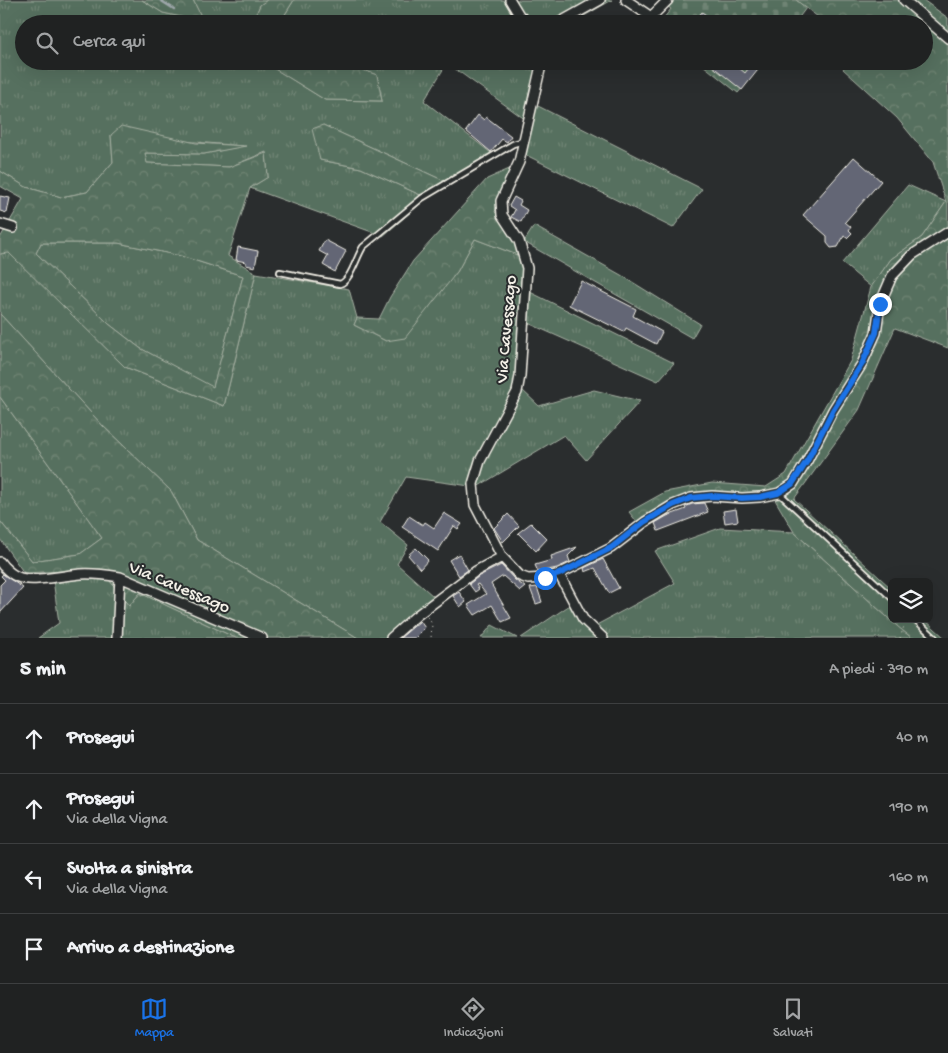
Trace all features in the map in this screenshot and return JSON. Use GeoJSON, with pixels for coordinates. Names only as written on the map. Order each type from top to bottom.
{"type":"FeatureCollection","features":[{"type":"Feature","properties":{"kind":"street"},"geometry":{"type":"LineString","coordinates":[[510,0],[519,15]]}},
{"type":"Feature","properties":{"kind":"street"},"geometry":{"type":"LineString","coordinates":[[573,15],[600,0]]}},
{"type":"Feature","properties":{"kind":"street"},"geometry":{"type":"LineString","coordinates":[[626,0],[649,15]]}},
{"type":"Feature","properties":{"kind":"street"},"geometry":{"type":"LineString","coordinates":[[652,15],[668,0]]}},
{"type":"Feature","properties":{"kind":"street"},"geometry":{"type":"LineString","coordinates":[[904,0],[921,15]]}},
{"type":"Feature","properties":{"kind":"street"},"geometry":{"type":"LineString","coordinates":[[933,25],[948,38]]}},
{"type":"Feature","properties":{"kind":"street","name":"Via Cavessago"},"geometry":{"type":"LineString","coordinates":[[540,70],[517,167],[502,196],[500,206],[504,218],[520,241],[527,268],[520,376],[517,392],[480,461],[473,484],[475,505],[502,558],[520,576],[528,579],[545,578],[559,574],[611,548],[644,522],[673,505],[691,498],[712,496],[760,497],[778,493]]}},
{"type":"Feature","properties":{"kind":"street"},"geometry":{"type":"LineString","coordinates":[[0,224],[13,228]]}},
{"type":"Feature","properties":{"kind":"street"},"geometry":{"type":"LineString","coordinates":[[778,493],[792,484],[807,461],[833,410],[862,364],[876,333],[880,304],[892,276],[912,255],[948,232]]}},
{"type":"Feature","properties":{"kind":"street"},"geometry":{"type":"LineString","coordinates":[[391,638],[476,571],[502,558]]}},
{"type":"Feature","properties":{"kind":"street","name":"Via Cavessago"},"geometry":{"type":"LineString","coordinates":[[0,562],[18,577],[31,580],[82,574],[104,574],[120,577],[262,638]]}},
{"type":"Feature","properties":{"kind":"street"},"geometry":{"type":"LineString","coordinates":[[559,574],[584,620],[603,638]]}},
{"type":"Feature","properties":{"kind":"street"},"geometry":{"type":"LineString","coordinates":[[117,638],[120,577]]}},
{"type":"Feature","properties":{"kind":"lane"},"geometry":{"type":"LineString","coordinates":[[280,272],[340,284],[344,283],[349,277],[363,248],[422,198],[513,144],[524,140]]}},
{"type":"Feature","properties":{"kind":"lane"},"geometry":{"type":"LineString","coordinates":[[778,493],[888,594]]}},
{"type":"Feature","properties":{"kind":"lane"},"geometry":{"type":"LineString","coordinates":[[919,623],[935,638]]}},
{"type":"Feature","properties":{"kind":"path"},"geometry":{"type":"LineString","coordinates":[[425,610],[432,624],[431,638]]}},
{"type":"Feature","properties":{"kind":"path"},"geometry":{"type":"LineString","coordinates":[[900,638],[904,623]]}},
{"type":"Feature","properties":{"kind":"green space"},"geometry":{"type":"Polygon","coordinates":[[[0,0],[142,0],[163,13],[173,15],[15,15],[15,70],[277,70],[325,100],[382,101],[377,75],[363,70],[443,70],[424,101],[495,156],[451,184],[323,125],[320,160],[361,168],[427,198],[383,236],[250,188],[268,177],[266,152],[229,167],[146,163],[145,153],[204,154],[243,146],[111,135],[113,162],[87,192],[61,197],[26,187],[0,171],[0,0]]]}},
{"type":"Feature","properties":{"kind":"green space"},"geometry":{"type":"Polygon","coordinates":[[[142,0],[193,0],[200,15],[172,15],[163,13],[142,0]]]}},
{"type":"Feature","properties":{"kind":"green space"},"geometry":{"type":"Polygon","coordinates":[[[193,0],[267,0],[260,5],[256,15],[200,15],[193,0]]]}},
{"type":"Feature","properties":{"kind":"green space"},"geometry":{"type":"Polygon","coordinates":[[[267,0],[294,0],[285,15],[256,15],[260,5],[267,0]]]}},
{"type":"Feature","properties":{"kind":"green space"},"geometry":{"type":"Polygon","coordinates":[[[294,0],[612,0],[586,15],[285,15],[294,0]]]}},
{"type":"Feature","properties":{"kind":"green space"},"geometry":{"type":"Polygon","coordinates":[[[666,0],[796,0],[806,8],[801,15],[666,15],[671,9],[667,6],[666,0]]]}},
{"type":"Feature","properties":{"kind":"green space"},"geometry":{"type":"Polygon","coordinates":[[[796,0],[923,0],[948,18],[948,348],[895,328],[859,410],[794,499],[888,585],[888,618],[794,532],[774,498],[711,494],[670,502],[637,522],[629,512],[665,492],[712,483],[766,487],[786,474],[851,360],[871,287],[891,259],[922,237],[946,202],[933,162],[897,118],[844,70],[933,70],[933,15],[815,15],[796,0]]]}},
{"type":"Feature","properties":{"kind":"green space"},"geometry":{"type":"Polygon","coordinates":[[[277,70],[363,70],[377,75],[382,101],[325,100],[277,70]]]}},
{"type":"Feature","properties":{"kind":"green space"},"geometry":{"type":"Polygon","coordinates":[[[457,70],[542,70],[532,103],[702,189],[673,228],[524,154],[526,120],[457,70]]]}},
{"type":"Feature","properties":{"kind":"green space"},"geometry":{"type":"Polygon","coordinates":[[[709,70],[757,70],[738,93],[709,70]]]}},
{"type":"Feature","properties":{"kind":"green space"},"geometry":{"type":"Polygon","coordinates":[[[323,125],[451,184],[427,198],[361,168],[320,160],[312,129],[323,125]]]}},
{"type":"Feature","properties":{"kind":"green space"},"geometry":{"type":"Polygon","coordinates":[[[121,126],[196,143],[246,146],[204,154],[145,153],[147,163],[229,167],[266,153],[268,177],[250,188],[228,256],[256,273],[224,406],[125,367],[9,253],[0,254],[0,238],[23,199],[0,186],[0,171],[26,187],[61,197],[87,192],[113,162],[111,135],[121,126]],[[41,243],[36,253],[109,324],[140,348],[213,387],[243,276],[181,256],[118,243],[41,243]]]}},
{"type":"Feature","properties":{"kind":"green space"},"geometry":{"type":"Polygon","coordinates":[[[516,166],[502,191],[495,212],[524,242],[528,259],[475,239],[457,272],[405,338],[386,341],[354,325],[357,318],[379,319],[390,297],[413,261],[487,179],[516,166]]]}},
{"type":"Feature","properties":{"kind":"green space"},"geometry":{"type":"Polygon","coordinates":[[[908,185],[946,202],[922,237],[891,259],[871,287],[842,263],[908,185]]]}},
{"type":"Feature","properties":{"kind":"green space"},"geometry":{"type":"Polygon","coordinates":[[[534,226],[621,275],[700,324],[692,338],[524,242],[534,226]]]}},
{"type":"Feature","properties":{"kind":"green space"},"geometry":{"type":"Polygon","coordinates":[[[475,239],[528,259],[530,292],[674,363],[658,381],[528,323],[521,389],[539,406],[594,390],[640,401],[586,460],[564,435],[477,487],[406,477],[380,522],[408,545],[397,564],[433,596],[388,638],[358,638],[197,540],[171,491],[103,426],[0,314],[0,254],[9,252],[125,367],[224,406],[256,273],[349,289],[357,318],[354,325],[386,341],[457,272],[475,239]]]}},
{"type":"Feature","properties":{"kind":"green space"},"geometry":{"type":"Polygon","coordinates":[[[41,243],[118,243],[181,256],[243,276],[213,388],[140,348],[109,324],[36,253],[41,243]]]}},
{"type":"Feature","properties":{"kind":"green space"},"geometry":{"type":"Polygon","coordinates":[[[0,314],[103,426],[171,491],[197,540],[358,638],[236,638],[140,593],[129,606],[101,569],[24,573],[0,539],[0,521],[32,561],[80,554],[102,538],[0,397],[0,314]]]}},
{"type":"Feature","properties":{"kind":"green space"},"geometry":{"type":"Polygon","coordinates":[[[0,397],[102,538],[80,554],[32,561],[0,521],[0,397]]]}},
{"type":"Feature","properties":{"kind":"green space"},"geometry":{"type":"Polygon","coordinates":[[[720,528],[794,532],[888,618],[888,623],[894,623],[912,638],[521,638],[570,605],[589,629],[675,583],[655,551],[720,528]]]}},
{"type":"Feature","properties":{"kind":"green space"},"geometry":{"type":"Polygon","coordinates":[[[101,569],[129,606],[140,593],[236,638],[38,638],[59,623],[52,572],[101,569]]]}},
{"type":"Feature","properties":{"kind":"green space"},"geometry":{"type":"Polygon","coordinates":[[[894,623],[928,623],[945,638],[912,638],[894,623]]]}},
{"type":"Feature","properties":{"kind":"green space"},"geometry":{"type":"Polygon","coordinates":[[[492,625],[517,638],[481,638],[492,625]]]}},
{"type":"Feature","properties":{"kind":"building"},"geometry":{"type":"Polygon","coordinates":[[[717,70],[742,70],[745,73],[747,70],[758,70],[742,90],[717,70]]]}},
{"type":"Feature","properties":{"kind":"building"},"geometry":{"type":"Polygon","coordinates":[[[478,115],[484,120],[486,117],[511,136],[507,142],[502,139],[491,152],[466,131],[478,115]]]}},
{"type":"Feature","properties":{"kind":"building"},"geometry":{"type":"Polygon","coordinates":[[[854,157],[881,181],[845,222],[851,227],[849,230],[852,233],[847,238],[844,236],[838,247],[831,248],[827,243],[827,236],[803,215],[854,157]]]}},
{"type":"Feature","properties":{"kind":"building"},"geometry":{"type":"Polygon","coordinates":[[[0,196],[10,198],[7,213],[0,211],[0,196]]]}},
{"type":"Feature","properties":{"kind":"building"},"geometry":{"type":"Polygon","coordinates":[[[514,197],[521,201],[519,205],[527,210],[521,222],[511,217],[515,210],[509,206],[514,197]]]}},
{"type":"Feature","properties":{"kind":"building"},"geometry":{"type":"Polygon","coordinates":[[[325,240],[346,251],[335,272],[323,265],[328,256],[319,251],[325,240]]]}},
{"type":"Feature","properties":{"kind":"building"},"geometry":{"type":"Polygon","coordinates":[[[238,247],[258,251],[255,267],[246,265],[246,262],[236,260],[238,247]]]}},
{"type":"Feature","properties":{"kind":"building"},"geometry":{"type":"Polygon","coordinates":[[[581,281],[636,309],[633,316],[662,332],[656,344],[626,328],[624,332],[569,305],[581,281]]]}},
{"type":"Feature","properties":{"kind":"building"},"geometry":{"type":"Polygon","coordinates":[[[704,503],[708,512],[658,531],[655,523],[686,509],[685,507],[692,504],[704,503]]]}},
{"type":"Feature","properties":{"kind":"building"},"geometry":{"type":"Polygon","coordinates":[[[736,509],[738,521],[725,523],[723,511],[736,509]]]}},
{"type":"Feature","properties":{"kind":"building"},"geometry":{"type":"Polygon","coordinates":[[[444,513],[462,524],[458,529],[454,526],[438,551],[402,527],[409,516],[423,525],[425,522],[434,528],[444,513]]]}},
{"type":"Feature","properties":{"kind":"building"},"geometry":{"type":"Polygon","coordinates":[[[508,514],[519,526],[503,542],[494,528],[508,514]]]}},
{"type":"Feature","properties":{"kind":"building"},"geometry":{"type":"Polygon","coordinates":[[[531,523],[547,539],[536,551],[518,533],[531,523]]]}},
{"type":"Feature","properties":{"kind":"building"},"geometry":{"type":"Polygon","coordinates":[[[577,547],[568,556],[570,562],[557,568],[538,572],[535,565],[552,560],[551,556],[577,547]]]}},
{"type":"Feature","properties":{"kind":"building"},"geometry":{"type":"Polygon","coordinates":[[[416,548],[428,560],[420,569],[408,555],[416,548]]]}},
{"type":"Feature","properties":{"kind":"building"},"geometry":{"type":"Polygon","coordinates":[[[459,554],[468,570],[459,576],[449,560],[459,554]]]}},
{"type":"Feature","properties":{"kind":"building"},"geometry":{"type":"Polygon","coordinates":[[[603,559],[619,588],[609,593],[595,568],[585,572],[584,568],[603,559]]]}},
{"type":"Feature","properties":{"kind":"building"},"geometry":{"type":"Polygon","coordinates":[[[501,565],[515,580],[525,587],[520,591],[503,576],[491,584],[511,618],[502,622],[492,605],[475,615],[468,605],[486,594],[478,584],[476,585],[479,589],[475,592],[469,584],[479,576],[501,565]]]}},
{"type":"Feature","properties":{"kind":"building"},"geometry":{"type":"Polygon","coordinates":[[[3,574],[23,588],[0,613],[0,585],[5,580],[1,576],[3,574]]]}},
{"type":"Feature","properties":{"kind":"building"},"geometry":{"type":"Polygon","coordinates":[[[537,587],[542,602],[536,604],[530,588],[537,587]]]}},
{"type":"Feature","properties":{"kind":"building"},"geometry":{"type":"Polygon","coordinates":[[[459,592],[466,602],[460,607],[453,596],[459,592]]]}},
{"type":"Feature","properties":{"kind":"building"},"geometry":{"type":"Polygon","coordinates":[[[420,621],[425,628],[415,638],[400,638],[420,621]]]}},
{"type":"Feature","properties":{"kind":"waterway"},"geometry":{"type":"LineString","coordinates":[[160,0],[174,9]]}},
{"type":"Feature","properties":{"kind":"route"},"geometry":{"type":"LineString","coordinates":[[545,578],[559,574],[611,548],[644,522],[673,505],[691,498],[712,496],[760,497],[778,493],[792,484],[807,461],[833,410],[862,364],[876,333],[880,304]]}}]}
